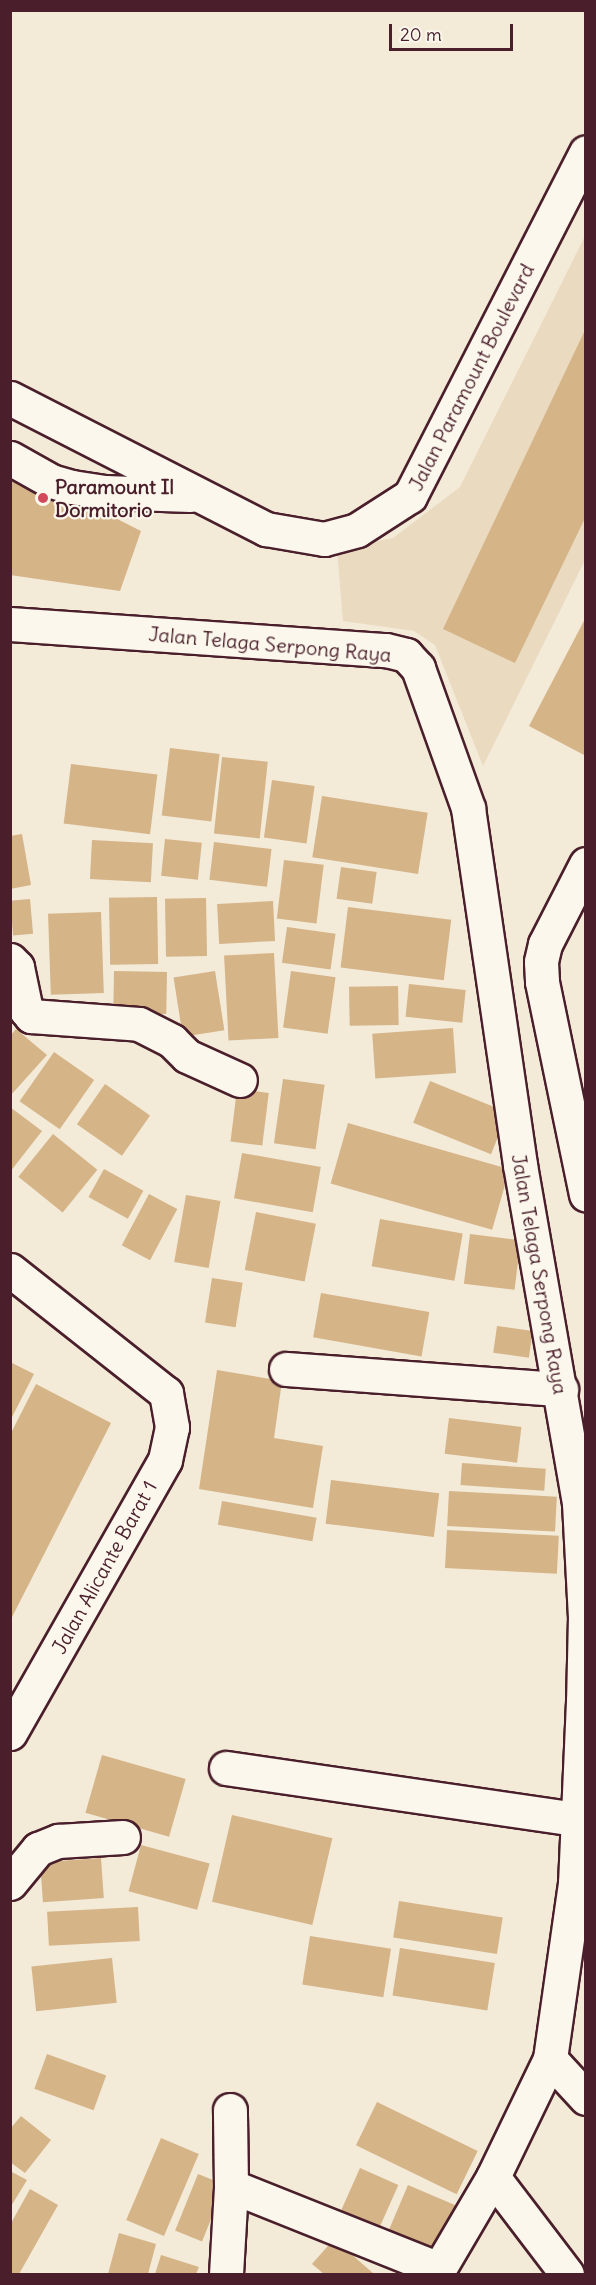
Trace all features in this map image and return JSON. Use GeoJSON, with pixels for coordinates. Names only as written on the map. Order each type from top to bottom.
{"type":"FeatureCollection","features":[{"type":"Feature","properties":{"kind":"street","name":"Jalan Paramount Boulevard"},"geometry":{"type":"LineString","coordinates":[[10,398],[266,529],[324,539],[357,530],[410,496],[585,152]]}},
{"type":"Feature","properties":{"kind":"street"},"geometry":{"type":"LineString","coordinates":[[10,458],[51,481],[72,487],[105,492],[201,495]]}},
{"type":"Feature","properties":{"kind":"street","name":"Jalan Telaga Serpong Raya"},"geometry":{"type":"LineString","coordinates":[[10,624],[386,650],[406,655],[418,668],[468,808],[520,1165],[582,1505],[585,1616],[575,1883],[550,2059],[494,2177],[437,2272]]}},
{"type":"Feature","properties":{"kind":"street"},"geometry":{"type":"LineString","coordinates":[[585,864],[545,944],[541,962],[542,982],[585,1195]]}},
{"type":"Feature","properties":{"kind":"street"},"geometry":{"type":"LineString","coordinates":[[10,960],[17,967],[26,1010],[31,1016],[139,1024],[172,1041],[188,1056],[240,1080]]}},
{"type":"Feature","properties":{"kind":"street","name":"Jalan Alicante Barat 1"},"geometry":{"type":"LineString","coordinates":[[10,1270],[166,1393],[172,1427],[165,1460],[10,1733]]}},
{"type":"Feature","properties":{"kind":"street"},"geometry":{"type":"LineString","coordinates":[[286,1369],[561,1389]]}},
{"type":"Feature","properties":{"kind":"street"},"geometry":{"type":"LineString","coordinates":[[226,1768],[577,1819]]}},
{"type":"Feature","properties":{"kind":"street"},"geometry":{"type":"LineString","coordinates":[[10,1883],[38,1849],[58,1841],[123,1837]]}},
{"type":"Feature","properties":{"kind":"street"},"geometry":{"type":"LineString","coordinates":[[550,2059],[585,2098]]}},
{"type":"Feature","properties":{"kind":"street"},"geometry":{"type":"LineString","coordinates":[[225,2274],[231,2186],[230,2110]]}},
{"type":"Feature","properties":{"kind":"street"},"geometry":{"type":"LineString","coordinates":[[494,2177],[567,2274]]}},
{"type":"Feature","properties":{"kind":"street"},"geometry":{"type":"LineString","coordinates":[[231,2186],[437,2272]]}},
{"type":"Feature","properties":{"kind":"shaded area"},"geometry":{"type":"Polygon","coordinates":[[[585,236],[585,560],[483,766],[435,645],[414,631],[343,621],[337,549],[393,538],[460,487],[585,236]]]}},
{"type":"Feature","properties":{"kind":"building"},"geometry":{"type":"Polygon","coordinates":[[[586,328],[586,516],[515,663],[443,629],[586,328]]]}},
{"type":"Feature","properties":{"kind":"building","name":"Paramount Il Dormitorio"},"geometry":{"type":"Polygon","coordinates":[[[10,465],[141,531],[120,591],[10,575],[10,465]]]}},
{"type":"Feature","properties":{"kind":"building"},"geometry":{"type":"Polygon","coordinates":[[[586,617],[586,756],[529,726],[586,617]]]}},
{"type":"Feature","properties":{"kind":"building"},"geometry":{"type":"Polygon","coordinates":[[[170,748],[220,754],[211,822],[162,815],[170,748]]]}},
{"type":"Feature","properties":{"kind":"building"},"geometry":{"type":"Polygon","coordinates":[[[222,757],[268,762],[260,838],[214,834],[222,757]]]}},
{"type":"Feature","properties":{"kind":"building"},"geometry":{"type":"Polygon","coordinates":[[[71,764],[157,775],[150,834],[64,824],[71,764]]]}},
{"type":"Feature","properties":{"kind":"building"},"geometry":{"type":"Polygon","coordinates":[[[272,780],[315,786],[307,843],[264,837],[272,780]]]}},
{"type":"Feature","properties":{"kind":"building"},"geometry":{"type":"Polygon","coordinates":[[[322,796],[428,813],[418,874],[312,857],[322,796]]]}},
{"type":"Feature","properties":{"kind":"building"},"geometry":{"type":"Polygon","coordinates":[[[22,834],[31,885],[10,889],[10,836],[22,834]]]}},
{"type":"Feature","properties":{"kind":"building"},"geometry":{"type":"Polygon","coordinates":[[[165,839],[202,843],[198,880],[161,876],[165,839]]]}},
{"type":"Feature","properties":{"kind":"building"},"geometry":{"type":"Polygon","coordinates":[[[92,840],[153,843],[151,882],[90,879],[92,840]]]}},
{"type":"Feature","properties":{"kind":"building"},"geometry":{"type":"Polygon","coordinates":[[[214,842],[272,849],[267,887],[209,880],[214,842]]]}},
{"type":"Feature","properties":{"kind":"building"},"geometry":{"type":"Polygon","coordinates":[[[284,860],[324,865],[317,923],[277,919],[284,860]]]}},
{"type":"Feature","properties":{"kind":"building"},"geometry":{"type":"Polygon","coordinates":[[[341,867],[377,872],[372,904],[337,899],[341,867]]]}},
{"type":"Feature","properties":{"kind":"building"},"geometry":{"type":"Polygon","coordinates":[[[157,897],[158,964],[110,965],[109,898],[157,897]]]}},
{"type":"Feature","properties":{"kind":"building"},"geometry":{"type":"Polygon","coordinates":[[[206,898],[207,956],[166,957],[165,899],[206,898]]]}},
{"type":"Feature","properties":{"kind":"building"},"geometry":{"type":"Polygon","coordinates":[[[30,899],[33,934],[13,936],[10,901],[30,899]]]}},
{"type":"Feature","properties":{"kind":"building"},"geometry":{"type":"Polygon","coordinates":[[[273,901],[275,941],[219,944],[217,904],[273,901]]]}},
{"type":"Feature","properties":{"kind":"building"},"geometry":{"type":"Polygon","coordinates":[[[348,907],[451,920],[444,980],[341,968],[348,907]]]}},
{"type":"Feature","properties":{"kind":"building"},"geometry":{"type":"Polygon","coordinates":[[[101,912],[104,993],[51,995],[48,914],[101,912]]]}},
{"type":"Feature","properties":{"kind":"building"},"geometry":{"type":"Polygon","coordinates":[[[287,927],[336,934],[331,969],[282,963],[287,927]]]}},
{"type":"Feature","properties":{"kind":"building"},"geometry":{"type":"Polygon","coordinates":[[[274,953],[278,1038],[229,1041],[224,956],[274,953]]]}},
{"type":"Feature","properties":{"kind":"building"},"geometry":{"type":"Polygon","coordinates":[[[114,971],[167,972],[166,1014],[113,1013],[114,971]]]}},
{"type":"Feature","properties":{"kind":"building"},"geometry":{"type":"Polygon","coordinates":[[[215,971],[224,1030],[183,1037],[174,978],[215,971]]]}},
{"type":"Feature","properties":{"kind":"building"},"geometry":{"type":"Polygon","coordinates":[[[291,971],[336,977],[328,1034],[283,1027],[291,971]]]}},
{"type":"Feature","properties":{"kind":"building"},"geometry":{"type":"Polygon","coordinates":[[[409,984],[466,990],[462,1023],[406,1017],[409,984]]]}},
{"type":"Feature","properties":{"kind":"building"},"geometry":{"type":"Polygon","coordinates":[[[398,986],[399,1025],[350,1026],[349,987],[398,986]]]}},
{"type":"Feature","properties":{"kind":"building"},"geometry":{"type":"Polygon","coordinates":[[[453,1028],[456,1073],[375,1079],[372,1034],[453,1028]]]}},
{"type":"Feature","properties":{"kind":"building"},"geometry":{"type":"Polygon","coordinates":[[[16,1029],[47,1055],[10,1096],[10,1036],[16,1029]]]}},
{"type":"Feature","properties":{"kind":"building"},"geometry":{"type":"Polygon","coordinates":[[[54,1052],[94,1080],[60,1129],[20,1101],[54,1052]]]}},
{"type":"Feature","properties":{"kind":"building"},"geometry":{"type":"Polygon","coordinates":[[[283,1079],[325,1085],[316,1149],[274,1143],[283,1079]]]}},
{"type":"Feature","properties":{"kind":"building"},"geometry":{"type":"Polygon","coordinates":[[[430,1081],[508,1112],[491,1154],[413,1123],[430,1081]]]}},
{"type":"Feature","properties":{"kind":"building"},"geometry":{"type":"Polygon","coordinates":[[[105,1084],[150,1116],[122,1156],[77,1124],[105,1084]]]}},
{"type":"Feature","properties":{"kind":"building"},"geometry":{"type":"Polygon","coordinates":[[[237,1089],[269,1093],[262,1146],[231,1142],[237,1089]]]}},
{"type":"Feature","properties":{"kind":"building"},"geometry":{"type":"Polygon","coordinates":[[[10,1107],[42,1131],[10,1172],[10,1107]]]}},
{"type":"Feature","properties":{"kind":"building"},"geometry":{"type":"Polygon","coordinates":[[[348,1123],[509,1169],[492,1230],[331,1184],[348,1123]]]}},
{"type":"Feature","properties":{"kind":"building"},"geometry":{"type":"Polygon","coordinates":[[[53,1134],[97,1170],[63,1213],[18,1177],[53,1134]]]}},
{"type":"Feature","properties":{"kind":"building"},"geometry":{"type":"Polygon","coordinates":[[[242,1153],[321,1167],[313,1212],[234,1198],[242,1153]]]}},
{"type":"Feature","properties":{"kind":"building"},"geometry":{"type":"Polygon","coordinates":[[[104,1169],[143,1191],[128,1219],[88,1197],[104,1169]]]}},
{"type":"Feature","properties":{"kind":"building"},"geometry":{"type":"Polygon","coordinates":[[[149,1194],[177,1209],[150,1260],[122,1245],[149,1194]]]}},
{"type":"Feature","properties":{"kind":"building"},"geometry":{"type":"Polygon","coordinates":[[[186,1195],[220,1201],[209,1268],[174,1262],[186,1195]]]}},
{"type":"Feature","properties":{"kind":"building"},"geometry":{"type":"Polygon","coordinates":[[[256,1212],[316,1224],[305,1282],[245,1270],[256,1212]]]}},
{"type":"Feature","properties":{"kind":"building"},"geometry":{"type":"Polygon","coordinates":[[[380,1219],[463,1234],[454,1281],[372,1266],[380,1219]]]}},
{"type":"Feature","properties":{"kind":"building"},"geometry":{"type":"Polygon","coordinates":[[[470,1234],[521,1240],[515,1290],[464,1284],[470,1234]]]}},
{"type":"Feature","properties":{"kind":"building"},"geometry":{"type":"Polygon","coordinates":[[[212,1278],[243,1283],[236,1327],[205,1322],[212,1278]]]}},
{"type":"Feature","properties":{"kind":"building"},"geometry":{"type":"Polygon","coordinates":[[[321,1293],[429,1312],[422,1356],[313,1337],[321,1293]]]}},
{"type":"Feature","properties":{"kind":"building"},"geometry":{"type":"Polygon","coordinates":[[[497,1326],[533,1331],[529,1358],[493,1353],[497,1326]]]}},
{"type":"Feature","properties":{"kind":"building"},"geometry":{"type":"Polygon","coordinates":[[[10,1362],[34,1374],[10,1421],[10,1362]]]}},
{"type":"Feature","properties":{"kind":"building"},"geometry":{"type":"Polygon","coordinates":[[[217,1370],[282,1381],[274,1438],[323,1446],[313,1508],[199,1489],[217,1370]]]}},
{"type":"Feature","properties":{"kind":"building"},"geometry":{"type":"Polygon","coordinates":[[[36,1384],[111,1423],[10,1621],[10,1435],[36,1384]]]}},
{"type":"Feature","properties":{"kind":"building"},"geometry":{"type":"Polygon","coordinates":[[[449,1418],[521,1427],[517,1463],[445,1454],[449,1418]]]}},
{"type":"Feature","properties":{"kind":"building"},"geometry":{"type":"Polygon","coordinates":[[[462,1463],[546,1469],[544,1491],[460,1485],[462,1463]]]}},
{"type":"Feature","properties":{"kind":"building"},"geometry":{"type":"Polygon","coordinates":[[[331,1480],[439,1493],[434,1537],[326,1524],[331,1480]]]}},
{"type":"Feature","properties":{"kind":"building"},"geometry":{"type":"Polygon","coordinates":[[[449,1491],[557,1497],[555,1532],[447,1526],[449,1491]]]}},
{"type":"Feature","properties":{"kind":"building"},"geometry":{"type":"Polygon","coordinates":[[[222,1501],[317,1518],[312,1541],[218,1525],[222,1501]]]}},
{"type":"Feature","properties":{"kind":"building"},"geometry":{"type":"Polygon","coordinates":[[[447,1530],[559,1536],[557,1574],[445,1568],[447,1530]]]}},
{"type":"Feature","properties":{"kind":"building"},"geometry":{"type":"Polygon","coordinates":[[[102,1755],[186,1779],[169,1837],[85,1813],[102,1755]]]}},
{"type":"Feature","properties":{"kind":"building"},"geometry":{"type":"Polygon","coordinates":[[[232,1815],[332,1838],[312,1925],[212,1902],[232,1815]]]}},
{"type":"Feature","properties":{"kind":"building"},"geometry":{"type":"Polygon","coordinates":[[[141,1845],[210,1863],[197,1910],[129,1891],[141,1845]]]}},
{"type":"Feature","properties":{"kind":"building"},"geometry":{"type":"Polygon","coordinates":[[[101,1858],[104,1898],[43,1902],[40,1862],[101,1858]]]}},
{"type":"Feature","properties":{"kind":"building"},"geometry":{"type":"Polygon","coordinates":[[[399,1901],[503,1917],[497,1954],[393,1938],[399,1901]]]}},
{"type":"Feature","properties":{"kind":"building"},"geometry":{"type":"Polygon","coordinates":[[[138,1907],[140,1941],[49,1946],[47,1912],[138,1907]]]}},
{"type":"Feature","properties":{"kind":"building"},"geometry":{"type":"Polygon","coordinates":[[[310,1936],[391,1949],[383,1997],[302,1984],[310,1936]]]}},
{"type":"Feature","properties":{"kind":"building"},"geometry":{"type":"Polygon","coordinates":[[[400,1948],[495,1963],[487,2010],[392,1995],[400,1948]]]}},
{"type":"Feature","properties":{"kind":"building"},"geometry":{"type":"Polygon","coordinates":[[[112,1958],[117,2003],[36,2011],[31,1966],[112,1958]]]}},
{"type":"Feature","properties":{"kind":"building"},"geometry":{"type":"Polygon","coordinates":[[[47,2054],[106,2076],[94,2110],[34,2089],[47,2054]]]}},
{"type":"Feature","properties":{"kind":"building"},"geometry":{"type":"Polygon","coordinates":[[[377,2102],[478,2151],[457,2194],[356,2145],[377,2102]]]}},
{"type":"Feature","properties":{"kind":"building"},"geometry":{"type":"Polygon","coordinates":[[[21,2116],[51,2140],[25,2173],[10,2162],[10,2129],[21,2116]]]}},
{"type":"Feature","properties":{"kind":"building"},"geometry":{"type":"Polygon","coordinates":[[[161,2138],[199,2154],[164,2236],[126,2220],[161,2138]]]}},
{"type":"Feature","properties":{"kind":"building"},"geometry":{"type":"Polygon","coordinates":[[[360,2168],[398,2185],[377,2234],[338,2216],[360,2168]]]}},
{"type":"Feature","properties":{"kind":"building"},"geometry":{"type":"Polygon","coordinates":[[[10,2171],[27,2180],[10,2208],[10,2171]]]}},
{"type":"Feature","properties":{"kind":"building"},"geometry":{"type":"Polygon","coordinates":[[[198,2174],[225,2185],[202,2241],[175,2231],[198,2174]]]}},
{"type":"Feature","properties":{"kind":"building"},"geometry":{"type":"Polygon","coordinates":[[[408,2185],[460,2207],[439,2255],[388,2233],[408,2185]]]}},
{"type":"Feature","properties":{"kind":"building"},"geometry":{"type":"Polygon","coordinates":[[[30,2189],[58,2205],[19,2274],[10,2274],[10,2225],[30,2189]]]}},
{"type":"Feature","properties":{"kind":"building"},"geometry":{"type":"Polygon","coordinates":[[[119,2233],[156,2244],[148,2274],[108,2274],[119,2233]]]}},
{"type":"Feature","properties":{"kind":"building"},"geometry":{"type":"Polygon","coordinates":[[[334,2239],[374,2274],[324,2274],[312,2264],[334,2239]]]}},
{"type":"Feature","properties":{"kind":"building"},"geometry":{"type":"Polygon","coordinates":[[[161,2255],[199,2267],[196,2274],[155,2274],[161,2255]]]}},
{"type":"Feature","properties":{"kind":"place","name":"Paramount Il Dormitorio"},"geometry":{"type":"Point","coordinates":[43,498]}}]}
